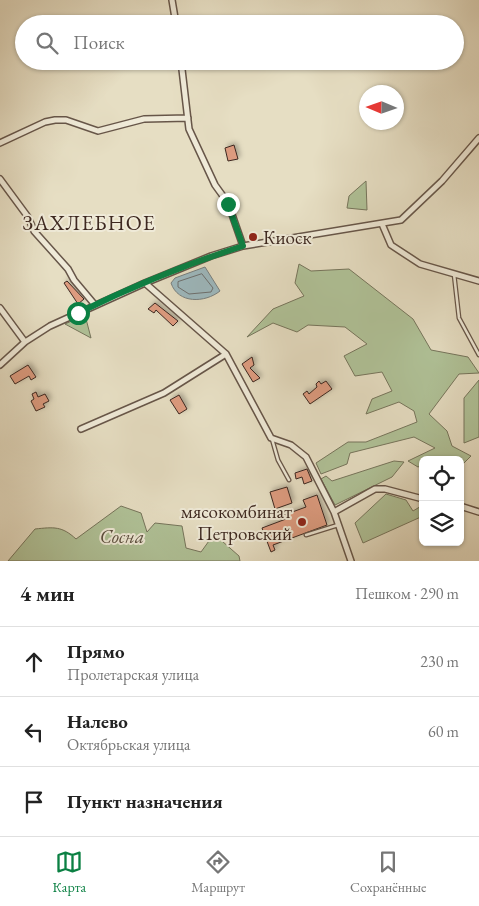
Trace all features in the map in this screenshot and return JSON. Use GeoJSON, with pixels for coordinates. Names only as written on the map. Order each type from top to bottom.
{"type":"FeatureCollection","features":[{"type":"Feature","properties":{"kind":"street"},"geometry":{"type":"LineString","coordinates":[[172,0],[174,15]]}},
{"type":"Feature","properties":{"kind":"street"},"geometry":{"type":"LineString","coordinates":[[182,70],[189,129],[212,178],[228,204],[243,246]]}},
{"type":"Feature","properties":{"kind":"street"},"geometry":{"type":"LineString","coordinates":[[0,143],[45,122],[55,120],[66,120],[98,131],[144,119],[188,118]]}},
{"type":"Feature","properties":{"kind":"street"},"geometry":{"type":"LineString","coordinates":[[0,365],[25,342],[50,326],[145,283],[211,256],[243,246],[402,220],[442,181],[479,138]]}},
{"type":"Feature","properties":{"kind":"street"},"geometry":{"type":"LineString","coordinates":[[0,179],[28,217],[34,231],[68,269],[74,280],[95,305]]}},
{"type":"Feature","properties":{"kind":"street"},"geometry":{"type":"LineString","coordinates":[[382,224],[391,245],[420,264],[454,272],[479,281]]}},
{"type":"Feature","properties":{"kind":"street"},"geometry":{"type":"LineString","coordinates":[[145,283],[226,354],[271,438],[291,445],[306,457],[334,512],[351,561]]}},
{"type":"Feature","properties":{"kind":"street"},"geometry":{"type":"LineString","coordinates":[[0,308],[25,342]]}},
{"type":"Feature","properties":{"kind":"street"},"geometry":{"type":"LineString","coordinates":[[80,429],[164,393],[226,354]]}},
{"type":"Feature","properties":{"kind":"street"},"geometry":{"type":"LineString","coordinates":[[334,512],[375,489],[385,489],[419,498]]}},
{"type":"Feature","properties":{"kind":"street"},"geometry":{"type":"LineString","coordinates":[[464,507],[479,512]]}},
{"type":"Feature","properties":{"kind":"lane"},"geometry":{"type":"LineString","coordinates":[[454,272],[459,318],[479,354]]}},
{"type":"Feature","properties":{"kind":"lane"},"geometry":{"type":"LineString","coordinates":[[271,438],[278,460],[289,480]]}},
{"type":"Feature","properties":{"kind":"lane"},"geometry":{"type":"LineString","coordinates":[[306,535],[338,525]]}},
{"type":"Feature","properties":{"kind":"green space"},"geometry":{"type":"Polygon","coordinates":[[[366,181],[367,210],[347,208],[349,196],[366,181]]]}},
{"type":"Feature","properties":{"kind":"green space"},"geometry":{"type":"Polygon","coordinates":[[[299,264],[311,271],[349,269],[413,319],[431,350],[468,357],[479,373],[459,374],[429,414],[447,431],[452,446],[471,456],[464,463],[464,456],[419,456],[418,467],[408,461],[435,448],[414,437],[350,453],[347,464],[321,474],[316,463],[348,442],[366,442],[417,422],[414,411],[399,402],[366,414],[372,399],[392,391],[382,372],[355,376],[344,356],[367,344],[345,327],[308,325],[297,332],[273,323],[247,337],[273,309],[304,296],[295,283],[299,264]]]}},
{"type":"Feature","properties":{"kind":"green space"},"geometry":{"type":"Polygon","coordinates":[[[85,315],[91,338],[65,324],[85,315]]]}},
{"type":"Feature","properties":{"kind":"green space"},"geometry":{"type":"Polygon","coordinates":[[[479,380],[479,437],[464,443],[464,398],[479,380]]]}},
{"type":"Feature","properties":{"kind":"green space"},"geometry":{"type":"Polygon","coordinates":[[[394,461],[404,462],[392,477],[335,505],[321,479],[326,476],[332,481],[394,461]]]}},
{"type":"Feature","properties":{"kind":"green space"},"geometry":{"type":"Polygon","coordinates":[[[386,494],[406,500],[413,511],[419,507],[419,518],[363,543],[355,523],[386,494]]]}},
{"type":"Feature","properties":{"kind":"green space","name":"Сосна"},"geometry":{"type":"Polygon","coordinates":[[[121,506],[141,513],[147,532],[155,523],[182,526],[186,548],[201,552],[214,534],[239,556],[240,561],[8,561],[35,529],[57,528],[76,539],[121,506]]]}},
{"type":"Feature","properties":{"kind":"water"},"geometry":{"type":"Polygon","coordinates":[[[205,267],[220,291],[207,298],[192,299],[180,295],[174,290],[171,283],[175,278],[205,267]]]}},
{"type":"Feature","properties":{"kind":"building"},"geometry":{"type":"Polygon","coordinates":[[[234,145],[238,159],[228,161],[225,148],[234,145]]]}},
{"type":"Feature","properties":{"kind":"building"},"geometry":{"type":"Polygon","coordinates":[[[67,281],[84,299],[78,304],[64,283],[67,281]]]}},
{"type":"Feature","properties":{"kind":"building"},"geometry":{"type":"Polygon","coordinates":[[[155,303],[178,321],[173,326],[156,310],[154,313],[148,309],[155,303]]]}},
{"type":"Feature","properties":{"kind":"building"},"geometry":{"type":"Polygon","coordinates":[[[252,357],[254,365],[250,368],[260,378],[253,382],[242,364],[252,357]]]}},
{"type":"Feature","properties":{"kind":"building"},"geometry":{"type":"Polygon","coordinates":[[[28,365],[36,377],[31,380],[29,376],[15,384],[10,376],[28,365]]]}},
{"type":"Feature","properties":{"kind":"building"},"geometry":{"type":"Polygon","coordinates":[[[319,381],[321,384],[326,381],[332,389],[310,404],[303,394],[307,391],[309,394],[317,387],[316,384],[319,381]]]}},
{"type":"Feature","properties":{"kind":"building"},"geometry":{"type":"Polygon","coordinates":[[[36,392],[38,397],[45,394],[49,401],[43,404],[45,407],[36,411],[31,401],[34,399],[32,394],[36,392]]]}},
{"type":"Feature","properties":{"kind":"building"},"geometry":{"type":"Polygon","coordinates":[[[179,395],[187,409],[179,414],[170,400],[179,395]]]}},
{"type":"Feature","properties":{"kind":"building"},"geometry":{"type":"Polygon","coordinates":[[[307,469],[312,481],[304,484],[302,477],[296,479],[295,473],[307,469]]]}},
{"type":"Feature","properties":{"kind":"building"},"geometry":{"type":"Polygon","coordinates":[[[287,487],[292,503],[275,509],[270,492],[287,487]]]}},
{"type":"Feature","properties":{"kind":"building","name":"мясокомбинат Петровский"},"geometry":{"type":"Polygon","coordinates":[[[317,495],[327,525],[273,545],[275,550],[271,552],[262,528],[286,519],[284,515],[306,507],[303,500],[317,495]]]}},
{"type":"Feature","properties":{"kind":"place","name":"Киоск"},"geometry":{"type":"Point","coordinates":[253,237]}},
{"type":"Feature","properties":{"kind":"place","name":"мясокомбинат Петровский"},"geometry":{"type":"Point","coordinates":[302,522]}},
{"type":"Feature","properties":{"kind":"district","name":"ЗАХЛЕБНОЕ"},"geometry":{"type":"Point","coordinates":[89,222]}},
{"type":"Feature","properties":{"kind":"route"},"geometry":{"type":"LineString","coordinates":[[78,313],[211,256],[243,246],[228,204]]}}]}
